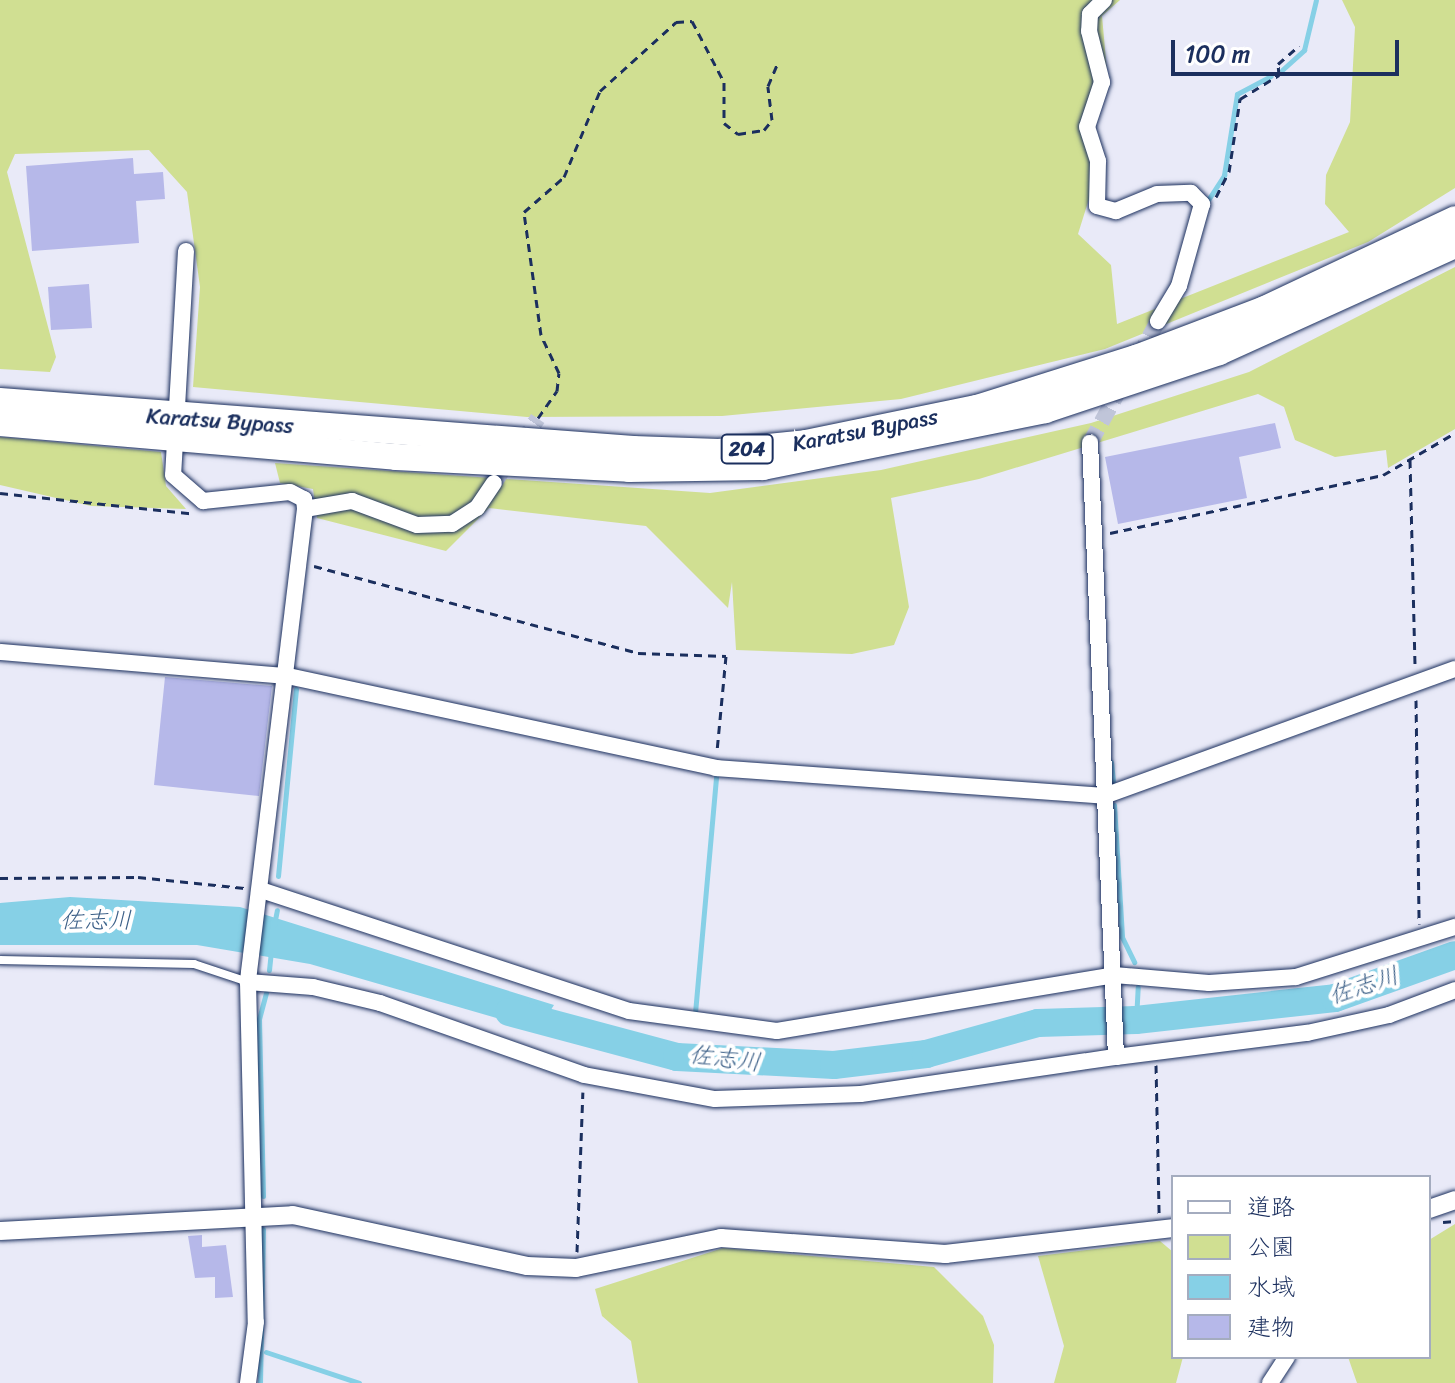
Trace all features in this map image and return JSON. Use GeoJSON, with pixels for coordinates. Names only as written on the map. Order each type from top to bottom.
{"type":"FeatureCollection","features":[{"type":"Feature","properties":{"kind":"highway","name":"Karatsu Bypass"},"geometry":{"type":"LineString","coordinates":[[0,423],[175,427],[719,452],[806,443],[977,408],[1136,358],[1265,309],[1455,219]]}},
{"type":"Feature","properties":{"kind":"highway","name":"Karatsu Bypass"},"geometry":{"type":"LineString","coordinates":[[0,401],[175,427],[727,472],[858,453],[1045,410],[1219,352],[1455,245]]}},
{"type":"Feature","properties":{"kind":"street"},"geometry":{"type":"LineString","coordinates":[[1104,0],[1090,14],[1089,31],[1102,82],[1087,127],[1098,161],[1097,206],[1116,211],[1157,194],[1191,193],[1202,204],[1179,286],[1158,321]]}},
{"type":"Feature","properties":{"kind":"street"},"geometry":{"type":"LineString","coordinates":[[186,251],[173,475],[203,501],[290,492],[304,499],[305,509],[288,676],[248,982],[256,1322],[248,1383]]}},
{"type":"Feature","properties":{"kind":"street"},"geometry":{"type":"LineString","coordinates":[[1090,443],[1090,537],[1116,1054]]}},
{"type":"Feature","properties":{"kind":"street"},"geometry":{"type":"LineString","coordinates":[[305,509],[352,501],[417,525],[452,524],[477,508],[494,483]]}},
{"type":"Feature","properties":{"kind":"street"},"geometry":{"type":"LineString","coordinates":[[0,652],[288,676],[716,768],[1104,796],[1455,669]]}},
{"type":"Feature","properties":{"kind":"street"},"geometry":{"type":"LineString","coordinates":[[261,890],[629,1011],[711,1027],[777,1031],[849,1024],[1114,980],[1209,983],[1296,977],[1455,927]]}},
{"type":"Feature","properties":{"kind":"street"},"geometry":{"type":"LineString","coordinates":[[248,982],[313,987],[380,1003],[584,1075],[715,1099],[801,1100],[1116,1054],[1307,1033],[1389,1015],[1455,990]]}},
{"type":"Feature","properties":{"kind":"street"},"geometry":{"type":"LineString","coordinates":[[0,1231],[253,1216],[335,1221],[527,1266],[576,1268],[721,1238],[945,1254],[1170,1232]]}},
{"type":"Feature","properties":{"kind":"street"},"geometry":{"type":"LineString","coordinates":[[1270,1383],[1286,1359]]}},
{"type":"Feature","properties":{"kind":"lane"},"geometry":{"type":"LineString","coordinates":[[0,960],[194,964],[248,982]]}},
{"type":"Feature","properties":{"kind":"path"},"geometry":{"type":"LineString","coordinates":[[538,418],[557,391],[559,373],[541,335],[524,212],[564,177],[600,91],[676,22],[692,21],[724,82],[724,123],[738,134],[764,130],[772,120],[768,86],[777,65]]}},
{"type":"Feature","properties":{"kind":"path"},"geometry":{"type":"LineString","coordinates":[[1202,204],[1213,205],[1229,172],[1240,99],[1279,75],[1278,64],[1299,46]]}},
{"type":"Feature","properties":{"kind":"path"},"geometry":{"type":"LineString","coordinates":[[1090,537],[1383,475],[1455,433]]}},
{"type":"Feature","properties":{"kind":"path"},"geometry":{"type":"LineString","coordinates":[[0,493],[198,514]]}},
{"type":"Feature","properties":{"kind":"path"},"geometry":{"type":"LineString","coordinates":[[299,562],[638,653],[726,656],[716,768]]}},
{"type":"Feature","properties":{"kind":"path"},"geometry":{"type":"LineString","coordinates":[[0,878],[138,877],[261,890]]}},
{"type":"Feature","properties":{"kind":"path"},"geometry":{"type":"LineString","coordinates":[[1156,1065],[1170,1232]]}},
{"type":"Feature","properties":{"kind":"path"},"geometry":{"type":"LineString","coordinates":[[576,1268],[584,1075]]}},
{"type":"Feature","properties":{"kind":"green space"},"geometry":{"type":"Polygon","coordinates":[[[0,0],[1120,0],[1102,16],[1108,82],[1090,129],[1099,167],[1078,234],[1111,265],[1117,324],[1349,232],[1325,204],[1326,175],[1350,122],[1355,27],[1342,0],[1455,0],[1455,188],[1368,242],[1105,349],[901,399],[722,416],[527,417],[193,387],[200,287],[187,192],[149,150],[15,154],[7,172],[56,357],[50,372],[0,369],[0,0]]]}},
{"type":"Feature","properties":{"kind":"green space"},"geometry":{"type":"Polygon","coordinates":[[[1455,267],[1455,429],[1388,468],[1386,450],[1335,457],[1295,440],[1284,407],[1258,394],[979,479],[891,498],[909,607],[894,645],[852,654],[736,650],[732,582],[728,608],[646,526],[489,508],[446,551],[317,518],[313,489],[280,483],[275,463],[710,493],[881,470],[1091,423],[1249,372],[1455,267]]]}},
{"type":"Feature","properties":{"kind":"green space"},"geometry":{"type":"Polygon","coordinates":[[[0,437],[161,452],[166,486],[186,509],[91,506],[0,485],[0,437]]]}},
{"type":"Feature","properties":{"kind":"green space"},"geometry":{"type":"Polygon","coordinates":[[[1455,1224],[1455,1383],[1357,1383],[1349,1359],[1431,1359],[1431,1239],[1455,1224]]]}},
{"type":"Feature","properties":{"kind":"green space"},"geometry":{"type":"Polygon","coordinates":[[[1160,1241],[1171,1250],[1171,1359],[1182,1359],[1176,1383],[1054,1383],[1064,1346],[1038,1256],[1160,1241]]]}},
{"type":"Feature","properties":{"kind":"green space"},"geometry":{"type":"Polygon","coordinates":[[[723,1248],[934,1267],[983,1316],[994,1345],[993,1383],[638,1383],[631,1341],[602,1316],[595,1289],[723,1248]]]}},
{"type":"Feature","properties":{"kind":"water"},"geometry":{"type":"Polygon","coordinates":[[[70,897],[240,907],[554,1005],[538,1030],[310,964],[197,945],[0,945],[0,903],[70,897]]]}},
{"type":"Feature","properties":{"kind":"building"},"geometry":{"type":"Polygon","coordinates":[[[133,158],[134,174],[163,172],[165,199],[136,201],[139,243],[32,251],[26,166],[133,158]]]}},
{"type":"Feature","properties":{"kind":"building"},"geometry":{"type":"Polygon","coordinates":[[[89,284],[92,328],[51,330],[48,287],[89,284]]]}},
{"type":"Feature","properties":{"kind":"building"},"geometry":{"type":"Polygon","coordinates":[[[1275,423],[1281,448],[1239,457],[1247,498],[1118,524],[1105,457],[1275,423]]]}},
{"type":"Feature","properties":{"kind":"building"},"geometry":{"type":"Polygon","coordinates":[[[165,677],[272,686],[259,796],[154,785],[165,677]]]}},
{"type":"Feature","properties":{"kind":"building"},"geometry":{"type":"Polygon","coordinates":[[[202,1235],[202,1247],[226,1245],[233,1297],[215,1298],[215,1277],[195,1278],[188,1236],[202,1235]]]}},
{"type":"Feature","properties":{"kind":"waterway"},"geometry":{"type":"LineString","coordinates":[[1282,70],[1304,50],[1316,0]]}},
{"type":"Feature","properties":{"kind":"waterway"},"geometry":{"type":"LineString","coordinates":[[1208,200],[1224,175],[1237,94],[1271,76]]}},
{"type":"Feature","properties":{"kind":"waterway"},"geometry":{"type":"LineString","coordinates":[[278,876],[296,689]]}},
{"type":"Feature","properties":{"kind":"waterway"},"geometry":{"type":"LineString","coordinates":[[1111,762],[1113,781]]}},
{"type":"Feature","properties":{"kind":"waterway"},"geometry":{"type":"LineString","coordinates":[[695,1013],[716,777]]}},
{"type":"Feature","properties":{"kind":"waterway"},"geometry":{"type":"LineString","coordinates":[[1114,805],[1122,937],[1134,962]]}},
{"type":"Feature","properties":{"kind":"waterway"},"geometry":{"type":"LineString","coordinates":[[274,925],[277,910]]}},
{"type":"Feature","properties":{"kind":"waterway"},"geometry":{"type":"LineString","coordinates":[[269,970],[271,951]]}},
{"type":"Feature","properties":{"kind":"waterway","name":"佐志川"},"geometry":{"type":"LineString","coordinates":[[509,1012],[677,1057],[834,1065],[926,1054],[1038,1023],[1136,1020],[1335,998],[1455,955]]}},
{"type":"Feature","properties":{"kind":"waterway"},"geometry":{"type":"LineString","coordinates":[[1136,1020],[1138,987]]}},
{"type":"Feature","properties":{"kind":"waterway"},"geometry":{"type":"LineString","coordinates":[[263,1196],[259,1019],[266,993]]}},
{"type":"Feature","properties":{"kind":"waterway"},"geometry":{"type":"LineString","coordinates":[[260,1383],[263,1229]]}},
{"type":"Feature","properties":{"kind":"waterway"},"geometry":{"type":"LineString","coordinates":[[266,1352],[359,1383]]}},
{"type":"Feature","properties":{"kind":"tunnel"},"geometry":{"type":"LineString","coordinates":[[1138,358],[1158,321]]}},
{"type":"Feature","properties":{"kind":"tunnel"},"geometry":{"type":"LineString","coordinates":[[1090,443],[1122,385]]}},
{"type":"Feature","properties":{"kind":"tunnel"},"geometry":{"type":"LineString","coordinates":[[494,483],[538,418]]}}]}
